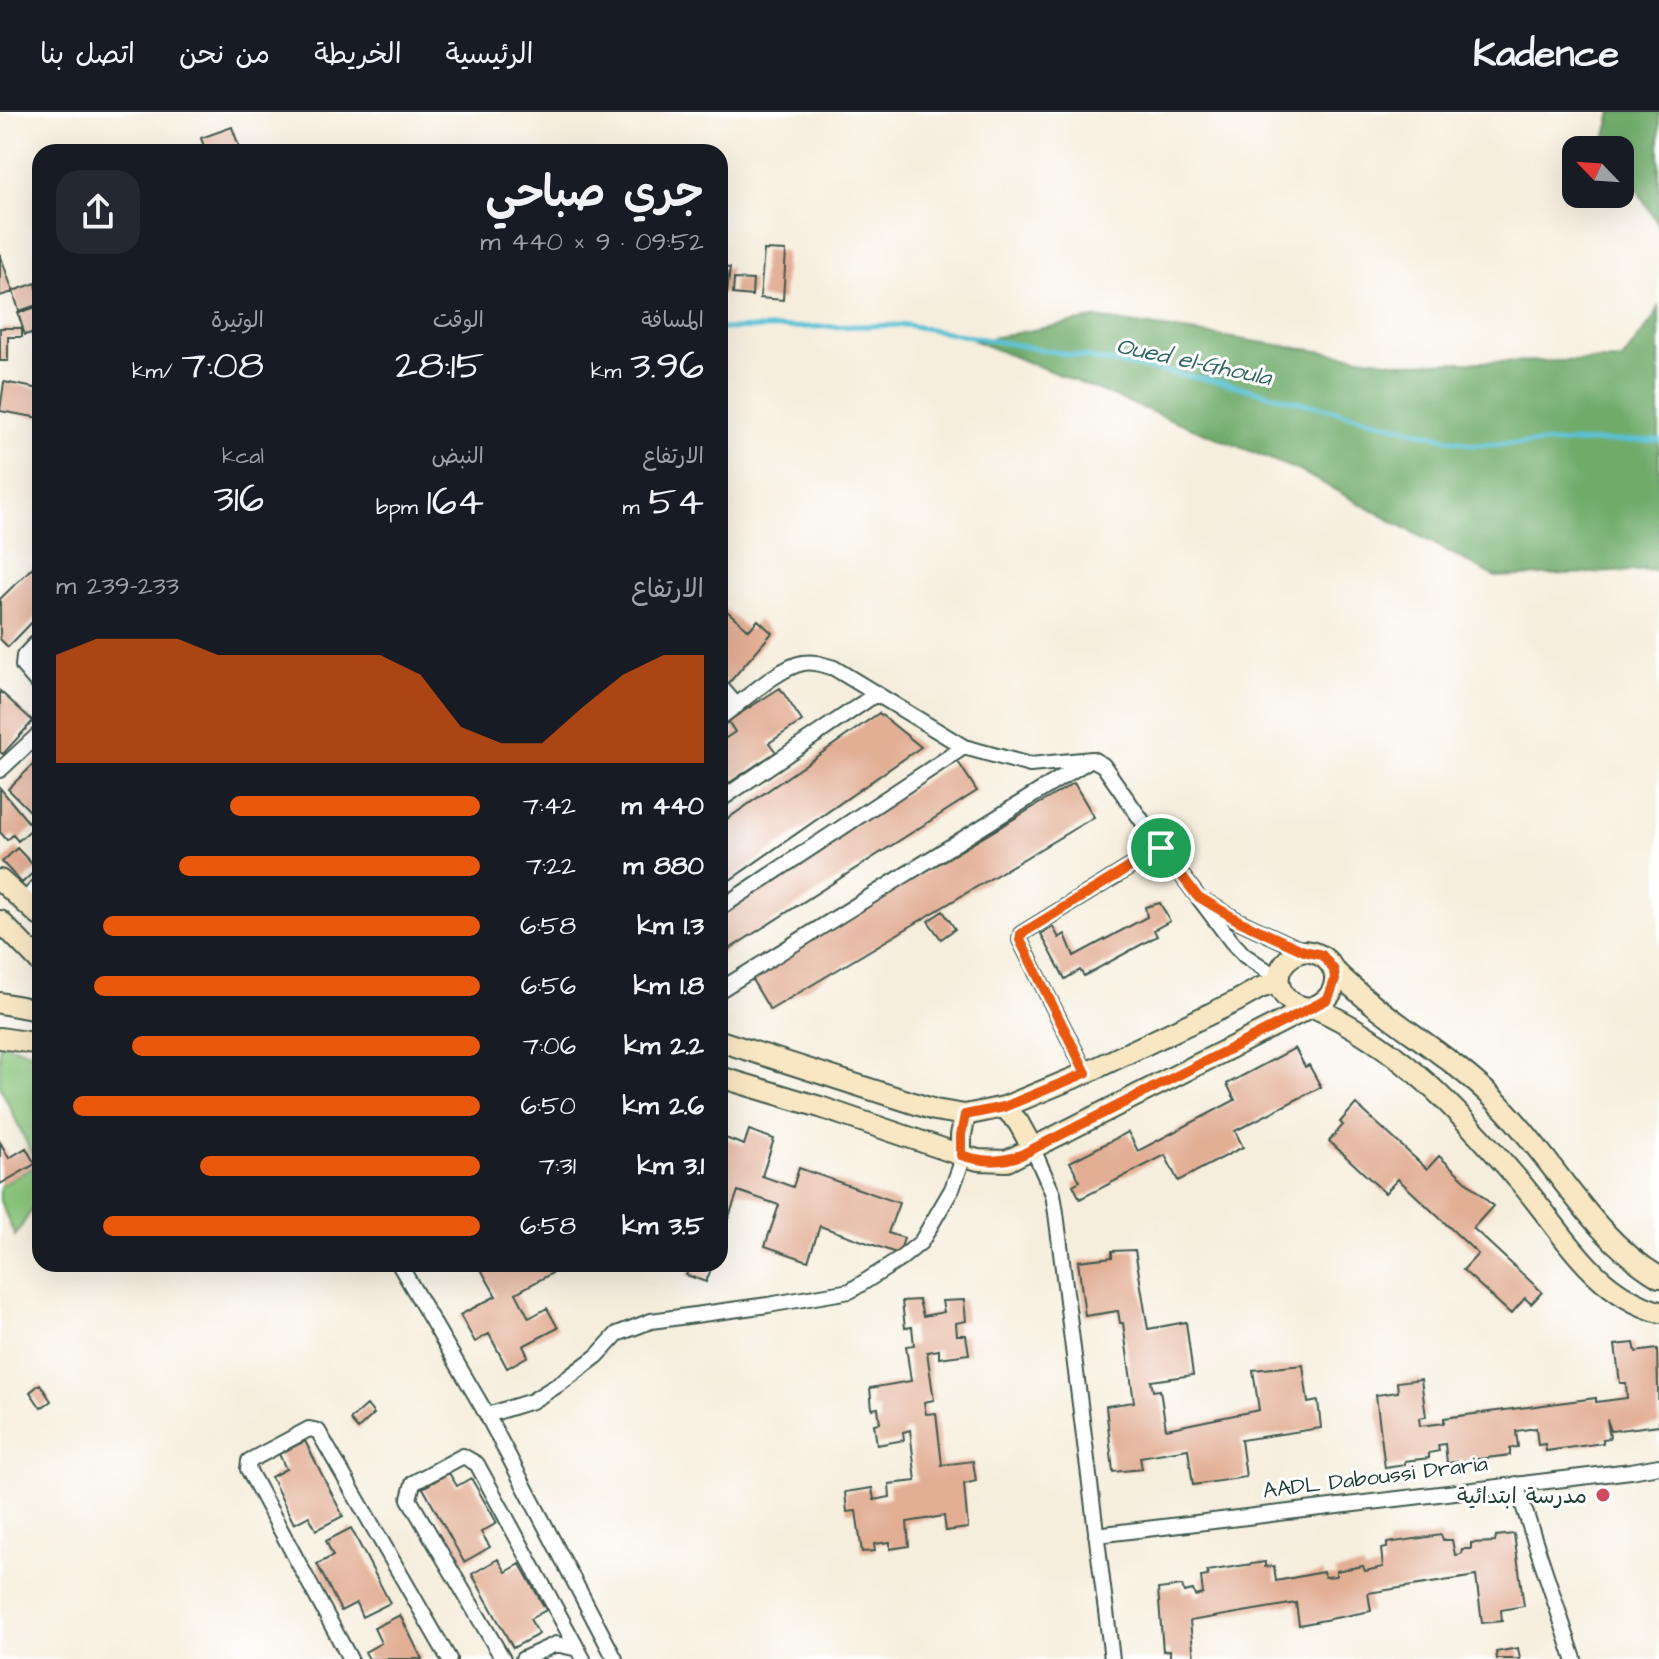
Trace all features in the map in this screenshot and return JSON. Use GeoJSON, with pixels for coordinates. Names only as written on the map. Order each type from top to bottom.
{"type":"FeatureCollection","features":[{"type":"Feature","properties":{"kind":"street"},"geometry":{"type":"LineString","coordinates":[[32,648],[24,656],[23,666],[32,677]]}},
{"type":"Feature","properties":{"kind":"street"},"geometry":{"type":"LineString","coordinates":[[728,712],[800,663],[815,662],[834,668],[964,747],[1030,765],[1092,759],[1103,765],[1161,848],[1244,955],[1279,980]]}},
{"type":"Feature","properties":{"kind":"street"},"geometry":{"type":"LineString","coordinates":[[728,795],[876,694]]}},
{"type":"Feature","properties":{"kind":"street"},"geometry":{"type":"LineString","coordinates":[[728,695],[737,706]]}},
{"type":"Feature","properties":{"kind":"street"},"geometry":{"type":"LineString","coordinates":[[0,770],[32,740]]}},
{"type":"Feature","properties":{"kind":"street"},"geometry":{"type":"LineString","coordinates":[[728,903],[964,747]]}},
{"type":"Feature","properties":{"kind":"street"},"geometry":{"type":"LineString","coordinates":[[728,985],[1092,759]]}},
{"type":"Feature","properties":{"kind":"street"},"geometry":{"type":"LineString","coordinates":[[1086,1073],[1020,940],[1021,934],[1161,848]]}},
{"type":"Feature","properties":{"kind":"street"},"geometry":{"type":"LineString","coordinates":[[0,880],[32,910]]}},
{"type":"Feature","properties":{"kind":"street"},"geometry":{"type":"LineString","coordinates":[[23,903],[32,893]]}},
{"type":"Feature","properties":{"kind":"street"},"geometry":{"type":"LineString","coordinates":[[1197,896],[1239,921],[1304,951],[1322,955],[1377,1010],[1464,1073],[1499,1103],[1608,1238],[1626,1255],[1659,1277]]}},
{"type":"Feature","properties":{"kind":"street"},"geometry":{"type":"LineString","coordinates":[[0,921],[32,954]]}},
{"type":"Feature","properties":{"kind":"street"},"geometry":{"type":"LineString","coordinates":[[1304,951],[1287,960],[1281,968],[1279,980],[1282,993],[1289,1001],[1311,1007],[1376,1041],[1414,1071],[1521,1183],[1591,1271],[1621,1297],[1659,1312]]}},
{"type":"Feature","properties":{"kind":"street"},"geometry":{"type":"LineString","coordinates":[[728,1079],[978,1160],[1007,1161],[1328,999],[1333,990],[1334,970]]}},
{"type":"Feature","properties":{"kind":"street"},"geometry":{"type":"LineString","coordinates":[[728,1044],[905,1102],[965,1115],[1004,1107],[1086,1073],[1279,980]]}},
{"type":"Feature","properties":{"kind":"street"},"geometry":{"type":"LineString","coordinates":[[0,1003],[32,1009]]}},
{"type":"Feature","properties":{"kind":"street"},"geometry":{"type":"LineString","coordinates":[[0,1038],[32,1043]]}},
{"type":"Feature","properties":{"kind":"street"},"geometry":{"type":"LineString","coordinates":[[1004,1107],[1024,1130],[1049,1185],[1056,1213],[1112,1659]]}},
{"type":"Feature","properties":{"kind":"street"},"geometry":{"type":"LineString","coordinates":[[487,1415],[532,1401],[597,1356],[617,1334],[651,1321],[850,1291],[921,1242],[952,1189],[960,1167],[965,1115]]}},
{"type":"Feature","properties":{"kind":"street"},"geometry":{"type":"LineString","coordinates":[[404,1272],[487,1415],[615,1659]]}},
{"type":"Feature","properties":{"kind":"street"},"geometry":{"type":"LineString","coordinates":[[350,1659],[248,1469],[249,1461],[309,1429],[318,1431],[449,1659]]}},
{"type":"Feature","properties":{"kind":"street"},"geometry":{"type":"LineString","coordinates":[[503,1659],[409,1499],[413,1483],[463,1456],[477,1464],[580,1654]]}},
{"type":"Feature","properties":{"kind":"street","name":"AADL Daboussi Draria"},"geometry":{"type":"LineString","coordinates":[[1096,1535],[1659,1466]]}},
{"type":"Feature","properties":{"kind":"street"},"geometry":{"type":"LineString","coordinates":[[1516,1484],[1574,1659]]}},
{"type":"Feature","properties":{"kind":"street"},"geometry":{"type":"LineString","coordinates":[[523,1659],[556,1644],[580,1654]]}},
{"type":"Feature","properties":{"kind":"green space"},"geometry":{"type":"Polygon","coordinates":[[[1612,112],[1659,112],[1659,226],[1634,184],[1634,136],[1606,136],[1612,112]]]}},
{"type":"Feature","properties":{"kind":"green space"},"geometry":{"type":"Polygon","coordinates":[[[1659,305],[1659,570],[1495,577],[1302,472],[975,341],[1096,318],[1401,363],[1622,360],[1653,319],[1659,305]]]}},
{"type":"Feature","properties":{"kind":"green space"},"geometry":{"type":"Polygon","coordinates":[[[0,1043],[32,1053],[32,1154],[0,1086],[0,1043]]]}},
{"type":"Feature","properties":{"kind":"green space"},"geometry":{"type":"Polygon","coordinates":[[[32,1168],[32,1209],[15,1236],[0,1201],[0,1186],[32,1168]]]}},
{"type":"Feature","properties":{"kind":"building"},"geometry":{"type":"Polygon","coordinates":[[[232,127],[238,144],[203,144],[201,138],[232,127]]]}},
{"type":"Feature","properties":{"kind":"building"},"geometry":{"type":"Polygon","coordinates":[[[764,250],[786,251],[783,300],[760,298],[764,250]]]}},
{"type":"Feature","properties":{"kind":"building"},"geometry":{"type":"Polygon","coordinates":[[[0,254],[13,292],[0,296],[0,254]]]}},
{"type":"Feature","properties":{"kind":"building"},"geometry":{"type":"Polygon","coordinates":[[[734,279],[753,280],[752,296],[733,294],[734,279]]]}},
{"type":"Feature","properties":{"kind":"building"},"geometry":{"type":"Polygon","coordinates":[[[32,284],[32,307],[19,311],[13,291],[32,284]]]}},
{"type":"Feature","properties":{"kind":"building"},"geometry":{"type":"Polygon","coordinates":[[[32,309],[32,336],[31,333],[25,335],[18,313],[32,309]]]}},
{"type":"Feature","properties":{"kind":"building"},"geometry":{"type":"Polygon","coordinates":[[[0,328],[22,328],[22,337],[8,337],[8,361],[0,361],[0,328]]]}},
{"type":"Feature","properties":{"kind":"building"},"geometry":{"type":"Polygon","coordinates":[[[4,382],[32,387],[32,417],[0,411],[4,382]]]}},
{"type":"Feature","properties":{"kind":"building"},"geometry":{"type":"Polygon","coordinates":[[[32,568],[32,622],[8,647],[0,639],[0,599],[32,568]]]}},
{"type":"Feature","properties":{"kind":"building"},"geometry":{"type":"Polygon","coordinates":[[[728,612],[749,630],[758,620],[772,633],[728,684],[728,612]]]}},
{"type":"Feature","properties":{"kind":"building"},"geometry":{"type":"Polygon","coordinates":[[[780,688],[802,721],[769,743],[776,752],[729,783],[728,737],[735,732],[728,721],[780,688]]]}},
{"type":"Feature","properties":{"kind":"building"},"geometry":{"type":"Polygon","coordinates":[[[0,691],[32,722],[3,754],[0,752],[0,691]]]}},
{"type":"Feature","properties":{"kind":"building"},"geometry":{"type":"Polygon","coordinates":[[[879,713],[921,747],[728,881],[728,818],[879,713]]]}},
{"type":"Feature","properties":{"kind":"building"},"geometry":{"type":"Polygon","coordinates":[[[957,760],[977,791],[728,950],[728,906],[957,760]]]}},
{"type":"Feature","properties":{"kind":"building"},"geometry":{"type":"Polygon","coordinates":[[[32,766],[32,813],[8,789],[32,766]]]}},
{"type":"Feature","properties":{"kind":"building"},"geometry":{"type":"Polygon","coordinates":[[[1074,783],[1094,817],[770,1010],[750,976],[1074,783]]]}},
{"type":"Feature","properties":{"kind":"building"},"geometry":{"type":"Polygon","coordinates":[[[0,788],[32,829],[18,841],[13,835],[7,840],[0,832],[0,788]]]}},
{"type":"Feature","properties":{"kind":"building"},"geometry":{"type":"Polygon","coordinates":[[[17,848],[32,864],[32,874],[22,883],[2,862],[17,848]]]}},
{"type":"Feature","properties":{"kind":"building"},"geometry":{"type":"Polygon","coordinates":[[[1160,903],[1170,921],[1154,930],[1157,936],[1084,976],[1080,970],[1065,979],[1041,934],[1053,927],[1059,938],[1065,934],[1074,956],[1147,917],[1145,907],[1160,903]]]}},
{"type":"Feature","properties":{"kind":"building"},"geometry":{"type":"Polygon","coordinates":[[[943,911],[955,929],[941,939],[928,921],[943,911]]]}},
{"type":"Feature","properties":{"kind":"building"},"geometry":{"type":"Polygon","coordinates":[[[1295,1048],[1321,1087],[1235,1131],[1243,1147],[1178,1181],[1165,1155],[1080,1199],[1073,1185],[1080,1181],[1070,1162],[1128,1132],[1138,1151],[1235,1100],[1227,1084],[1295,1048]]]}},
{"type":"Feature","properties":{"kind":"building"},"geometry":{"type":"Polygon","coordinates":[[[1356,1104],[1427,1169],[1439,1156],[1493,1206],[1473,1228],[1542,1292],[1531,1304],[1525,1298],[1511,1314],[1463,1270],[1478,1254],[1398,1179],[1385,1193],[1329,1141],[1356,1104]]]}},
{"type":"Feature","properties":{"kind":"building"},"geometry":{"type":"Polygon","coordinates":[[[749,1130],[774,1139],[762,1176],[793,1187],[799,1168],[899,1203],[888,1233],[904,1238],[899,1254],[820,1226],[808,1261],[765,1246],[779,1205],[738,1191],[728,1219],[728,1139],[744,1145],[749,1130]]]}},
{"type":"Feature","properties":{"kind":"building"},"geometry":{"type":"Polygon","coordinates":[[[0,1142],[9,1158],[26,1148],[32,1166],[0,1184],[0,1142]]]}},
{"type":"Feature","properties":{"kind":"building"},"geometry":{"type":"Polygon","coordinates":[[[1135,1250],[1148,1329],[1186,1322],[1193,1375],[1151,1381],[1153,1391],[1160,1390],[1166,1429],[1259,1410],[1253,1370],[1303,1365],[1308,1403],[1318,1401],[1321,1428],[1241,1440],[1246,1477],[1193,1485],[1188,1449],[1140,1457],[1142,1469],[1113,1472],[1106,1406],[1134,1402],[1123,1323],[1120,1323],[1118,1311],[1085,1316],[1078,1261],[1112,1257],[1112,1251],[1135,1250]]]}},
{"type":"Feature","properties":{"kind":"building"},"geometry":{"type":"Polygon","coordinates":[[[482,1272],[552,1273],[516,1293],[529,1318],[547,1308],[558,1328],[523,1346],[528,1356],[507,1368],[489,1334],[475,1342],[460,1315],[496,1296],[482,1272]]]}},
{"type":"Feature","properties":{"kind":"building"},"geometry":{"type":"Polygon","coordinates":[[[688,1272],[710,1272],[706,1282],[686,1275],[688,1272]]]}},
{"type":"Feature","properties":{"kind":"building"},"geometry":{"type":"Polygon","coordinates":[[[919,1300],[923,1316],[944,1312],[942,1301],[964,1300],[966,1321],[956,1323],[957,1335],[966,1335],[969,1354],[939,1358],[939,1350],[927,1352],[934,1400],[924,1402],[926,1414],[936,1413],[942,1465],[973,1461],[976,1481],[964,1484],[968,1528],[946,1531],[944,1516],[907,1522],[909,1546],[890,1549],[890,1542],[874,1544],[875,1551],[862,1552],[856,1511],[847,1512],[845,1492],[872,1488],[874,1500],[890,1497],[889,1484],[916,1481],[910,1430],[903,1432],[904,1440],[877,1445],[874,1424],[880,1423],[878,1408],[872,1409],[870,1388],[911,1381],[906,1346],[914,1345],[912,1327],[905,1328],[902,1301],[919,1300]]]}},
{"type":"Feature","properties":{"kind":"building"},"geometry":{"type":"Polygon","coordinates":[[[1634,1343],[1636,1352],[1657,1349],[1659,1425],[1611,1431],[1607,1419],[1610,1438],[1603,1439],[1603,1443],[1546,1451],[1545,1444],[1538,1445],[1536,1428],[1516,1431],[1518,1447],[1510,1448],[1510,1455],[1447,1463],[1445,1444],[1438,1445],[1439,1451],[1429,1453],[1429,1458],[1385,1468],[1376,1395],[1398,1392],[1397,1382],[1421,1379],[1426,1417],[1419,1418],[1420,1426],[1444,1423],[1444,1418],[1596,1398],[1596,1402],[1627,1398],[1626,1383],[1620,1383],[1615,1345],[1634,1343]]]}},
{"type":"Feature","properties":{"kind":"building"},"geometry":{"type":"Polygon","coordinates":[[[40,1384],[51,1401],[41,1408],[30,1392],[40,1384]]]}},
{"type":"Feature","properties":{"kind":"building"},"geometry":{"type":"Polygon","coordinates":[[[367,1405],[374,1414],[358,1429],[350,1420],[367,1405]]]}},
{"type":"Feature","properties":{"kind":"building"},"geometry":{"type":"Polygon","coordinates":[[[305,1441],[343,1516],[316,1530],[309,1516],[294,1524],[271,1477],[286,1469],[279,1454],[305,1441]]]}},
{"type":"Feature","properties":{"kind":"building"},"geometry":{"type":"Polygon","coordinates":[[[449,1473],[457,1486],[471,1478],[497,1523],[481,1532],[490,1547],[464,1562],[423,1488],[449,1473]]]}},
{"type":"Feature","properties":{"kind":"building"},"geometry":{"type":"Polygon","coordinates":[[[351,1528],[390,1603],[362,1617],[356,1603],[341,1611],[317,1564],[333,1556],[326,1541],[351,1528]]]}},
{"type":"Feature","properties":{"kind":"building"},"geometry":{"type":"Polygon","coordinates":[[[1514,1534],[1524,1606],[1501,1610],[1502,1621],[1482,1623],[1476,1576],[1368,1593],[1371,1611],[1299,1625],[1296,1603],[1190,1621],[1194,1658],[1170,1659],[1170,1650],[1163,1651],[1158,1589],[1182,1586],[1184,1592],[1193,1590],[1195,1596],[1203,1594],[1201,1577],[1208,1576],[1207,1571],[1265,1562],[1265,1567],[1274,1566],[1276,1581],[1323,1572],[1325,1577],[1336,1576],[1336,1571],[1363,1566],[1365,1571],[1383,1567],[1381,1549],[1387,1548],[1387,1543],[1441,1535],[1443,1540],[1452,1540],[1455,1555],[1461,1554],[1462,1549],[1471,1549],[1471,1543],[1495,1542],[1496,1536],[1514,1534]]]}},
{"type":"Feature","properties":{"kind":"building"},"geometry":{"type":"Polygon","coordinates":[[[498,1559],[506,1572],[520,1564],[546,1610],[530,1619],[539,1634],[513,1648],[472,1574],[498,1559]]]}},
{"type":"Feature","properties":{"kind":"building"},"geometry":{"type":"Polygon","coordinates":[[[400,1615],[422,1659],[369,1659],[365,1652],[381,1643],[374,1628],[400,1615]]]}},
{"type":"Feature","properties":{"kind":"building"},"geometry":{"type":"Polygon","coordinates":[[[1518,1648],[1520,1659],[1497,1659],[1496,1652],[1518,1648]]]}},
{"type":"Feature","properties":{"kind":"waterway","name":"Oued el-Ghoula"},"geometry":{"type":"LineString","coordinates":[[728,329],[907,325],[1220,382],[1473,445],[1659,440]]}},
{"type":"Feature","properties":{"kind":"place","name":"مدرسة ابتدائية"},"geometry":{"type":"Point","coordinates":[1603,1495]}},
{"type":"Feature","properties":{"kind":"route"},"geometry":{"type":"LineString","coordinates":[[1161,848],[1197,896],[1219,911],[1304,951],[1322,955],[1329,961],[1335,980],[1328,999],[1007,1161],[991,1162],[961,1155],[965,1115],[1004,1107],[1086,1073],[1020,940],[1021,934],[1161,848]]}}]}
